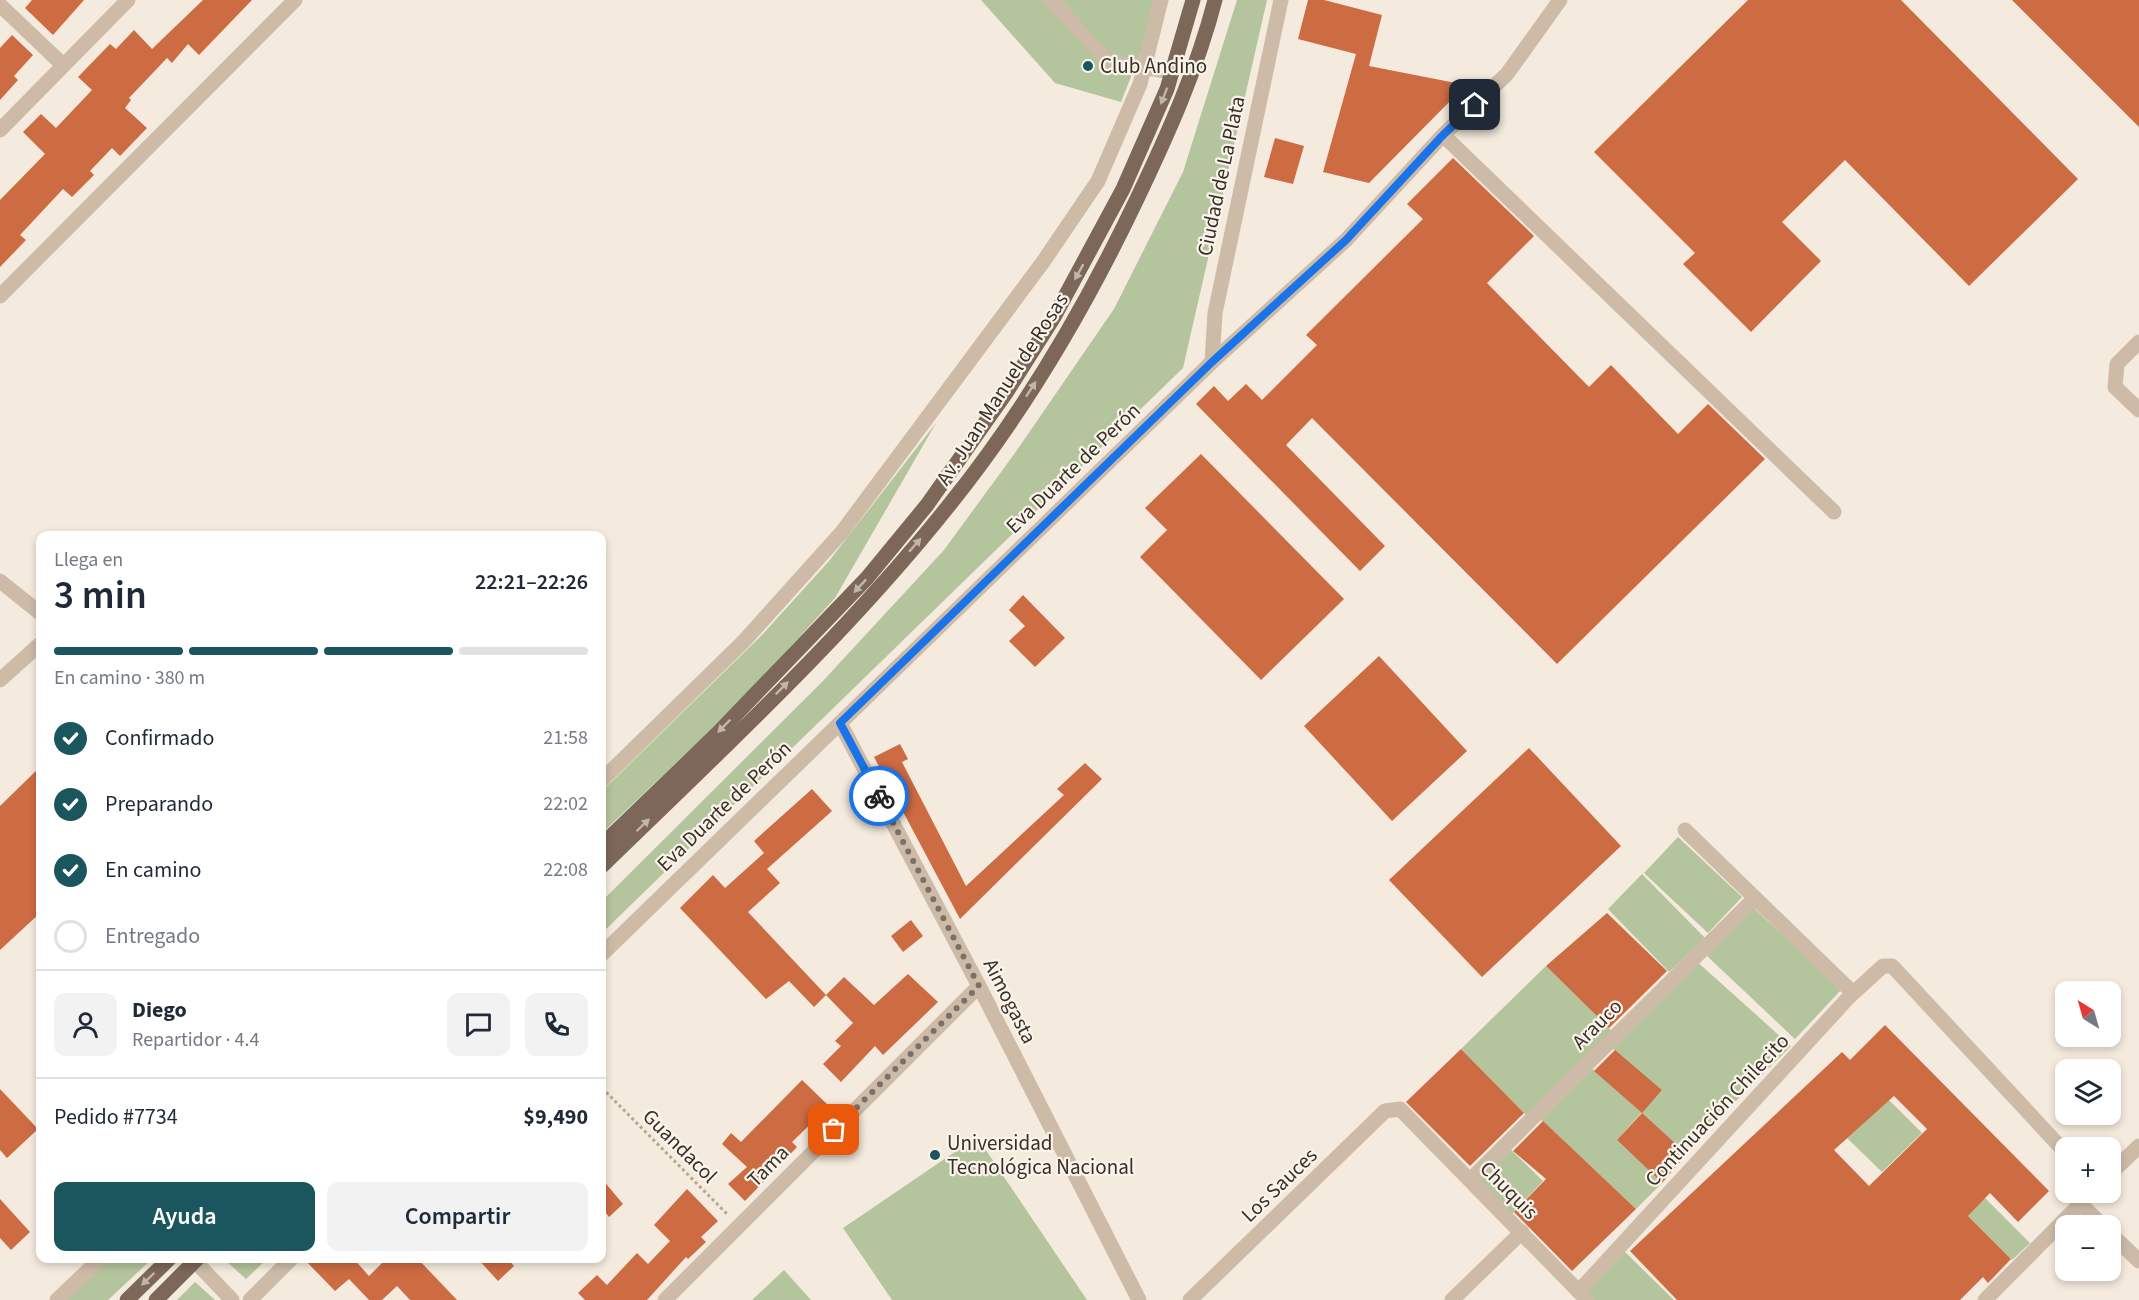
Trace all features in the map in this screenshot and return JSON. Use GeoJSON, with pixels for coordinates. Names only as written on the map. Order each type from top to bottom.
{"type":"FeatureCollection","features":[{"type":"Feature","properties":{"kind":"main road","name":"Av. Juan Manuel de Rosas"},"geometry":{"type":"LineString","coordinates":[[606,841],[802,647],[867,578],[927,505],[1006,393],[1054,317],[1123,189],[1151,129],[1172,72],[1193,0]]}},
{"type":"Feature","properties":{"kind":"main road","name":"Av. Juan Manuel de Rosas"},"geometry":{"type":"LineString","coordinates":[[606,862],[738,733],[850,618],[949,506],[995,445],[1084,303],[1125,225],[1168,133],[1215,0]]}},
{"type":"Feature","properties":{"kind":"main road"},"geometry":{"type":"LineString","coordinates":[[127,1300],[165,1263]]}},
{"type":"Feature","properties":{"kind":"main road"},"geometry":{"type":"LineString","coordinates":[[156,1300],[191,1263]]}},
{"type":"Feature","properties":{"kind":"street"},"geometry":{"type":"LineString","coordinates":[[0,130],[128,0]]}},
{"type":"Feature","properties":{"kind":"street"},"geometry":{"type":"LineString","coordinates":[[0,296],[295,0]]}},
{"type":"Feature","properties":{"kind":"street"},"geometry":{"type":"LineString","coordinates":[[1051,0],[1104,57],[1112,62],[1172,72]]}},
{"type":"Feature","properties":{"kind":"street"},"geometry":{"type":"LineString","coordinates":[[606,776],[744,641],[842,532],[1043,262],[1098,181],[1140,84],[1161,0]]}},
{"type":"Feature","properties":{"kind":"street","name":"Ciudad de La Plata"},"geometry":{"type":"LineString","coordinates":[[1212,362],[1215,313],[1281,0]]}},
{"type":"Feature","properties":{"kind":"street","name":"Eva Duarte de Perón"},"geometry":{"type":"LineString","coordinates":[[606,950],[1212,362],[1346,240],[1443,135],[1507,74],[1560,0]]}},
{"type":"Feature","properties":{"kind":"street"},"geometry":{"type":"LineString","coordinates":[[0,5],[63,65]]}},
{"type":"Feature","properties":{"kind":"street"},"geometry":{"type":"LineString","coordinates":[[1443,135],[1834,512]]}},
{"type":"Feature","properties":{"kind":"street"},"geometry":{"type":"LineString","coordinates":[[2139,342],[2116,364],[2115,387],[2139,410]]}},
{"type":"Feature","properties":{"kind":"street"},"geometry":{"type":"LineString","coordinates":[[0,581],[36,610]]}},
{"type":"Feature","properties":{"kind":"street"},"geometry":{"type":"LineString","coordinates":[[0,680],[36,648]]}},
{"type":"Feature","properties":{"kind":"street","name":"Aimogasta"},"geometry":{"type":"LineString","coordinates":[[840,723],[979,986],[1139,1300]]}},
{"type":"Feature","properties":{"kind":"street"},"geometry":{"type":"LineString","coordinates":[[1685,830],[1853,993]]}},
{"type":"Feature","properties":{"kind":"street","name":"Arauco"},"geometry":{"type":"LineString","coordinates":[[1470,1180],[1755,898]]}},
{"type":"Feature","properties":{"kind":"street","name":"Continuación Chilecito"},"geometry":{"type":"LineString","coordinates":[[1583,1296],[1853,993],[1883,966],[1892,966],[2055,1141]]}},
{"type":"Feature","properties":{"kind":"street","name":"Tama"},"geometry":{"type":"LineString","coordinates":[[665,1300],[979,986]]}},
{"type":"Feature","properties":{"kind":"street","name":"Chuquis"},"geometry":{"type":"LineString","coordinates":[[1400,1109],[1583,1296]]}},
{"type":"Feature","properties":{"kind":"street","name":"Los Sauces"},"geometry":{"type":"LineString","coordinates":[[1190,1300],[1385,1111],[1400,1109]]}},
{"type":"Feature","properties":{"kind":"street"},"geometry":{"type":"LineString","coordinates":[[2121,1163],[2139,1146]]}},
{"type":"Feature","properties":{"kind":"street"},"geometry":{"type":"LineString","coordinates":[[1985,1300],[2081,1203]]}},
{"type":"Feature","properties":{"kind":"street"},"geometry":{"type":"LineString","coordinates":[[1452,1300],[1522,1233]]}},
{"type":"Feature","properties":{"kind":"street"},"geometry":{"type":"LineString","coordinates":[[2121,1244],[2139,1261]]}},
{"type":"Feature","properties":{"kind":"street"},"geometry":{"type":"LineString","coordinates":[[57,1300],[96,1263]]}},
{"type":"Feature","properties":{"kind":"street"},"geometry":{"type":"LineString","coordinates":[[199,1263],[232,1300]]}},
{"type":"Feature","properties":{"kind":"street"},"geometry":{"type":"LineString","coordinates":[[249,1300],[287,1263]]}},
{"type":"Feature","properties":{"kind":"path","name":"Guandacol"},"geometry":{"type":"LineString","coordinates":[[606,1092],[738,1225]]}},
{"type":"Feature","properties":{"kind":"green space","name":"Club Andino"},"geometry":{"type":"Polygon","coordinates":[[[981,0],[1154,0],[1142,49],[1121,102],[1055,83],[981,0]]]}},
{"type":"Feature","properties":{"kind":"green space"},"geometry":{"type":"Polygon","coordinates":[[[1237,0],[1267,0],[1183,368],[606,929],[606,897],[822,682],[944,550],[1015,453],[1114,309],[1183,172],[1237,0]]]}},
{"type":"Feature","properties":{"kind":"green space"},"geometry":{"type":"Polygon","coordinates":[[[936,423],[835,598],[737,705],[606,829],[606,787],[762,635],[829,561],[936,423]]]}},
{"type":"Feature","properties":{"kind":"green space"},"geometry":{"type":"Polygon","coordinates":[[[1678,837],[1742,897],[1708,933],[1644,873],[1678,837]]]}},
{"type":"Feature","properties":{"kind":"green space"},"geometry":{"type":"Polygon","coordinates":[[[1642,874],[1705,938],[1669,972],[1608,909],[1642,874]]]}},
{"type":"Feature","properties":{"kind":"green space"},"geometry":{"type":"Polygon","coordinates":[[[1753,907],[1841,990],[1795,1039],[1707,956],[1753,907]]]}},
{"type":"Feature","properties":{"kind":"green space"},"geometry":{"type":"Polygon","coordinates":[[[1694,959],[1791,1046],[1687,1154],[1641,1113],[1617,1140],[1662,1183],[1636,1209],[1537,1116],[1587,1064],[1641,1112],[1662,1090],[1607,1044],[1530,1119],[1461,1049],[1546,966],[1616,1035],[1694,959]]]}},
{"type":"Feature","properties":{"kind":"green space"},"geometry":{"type":"Polygon","coordinates":[[[1889,1100],[1922,1133],[1882,1172],[1847,1138],[1889,1100]]]}},
{"type":"Feature","properties":{"kind":"green space"},"geometry":{"type":"Polygon","coordinates":[[[977,1137],[1087,1300],[892,1300],[843,1228],[977,1137]]]}},
{"type":"Feature","properties":{"kind":"green space"},"geometry":{"type":"Polygon","coordinates":[[[1506,1145],[1543,1181],[1509,1217],[1470,1180],[1506,1145]]]}},
{"type":"Feature","properties":{"kind":"green space"},"geometry":{"type":"Polygon","coordinates":[[[1985,1198],[2030,1243],[2012,1260],[1968,1216],[1985,1198]]]}},
{"type":"Feature","properties":{"kind":"green space"},"geometry":{"type":"Polygon","coordinates":[[[1624,1251],[1674,1300],[1590,1300],[1583,1293],[1624,1251]]]}},
{"type":"Feature","properties":{"kind":"green space"},"geometry":{"type":"Polygon","coordinates":[[[105,1263],[148,1263],[108,1300],[66,1300],[105,1263]]]}},
{"type":"Feature","properties":{"kind":"green space"},"geometry":{"type":"Polygon","coordinates":[[[228,1263],[263,1263],[246,1279],[228,1263]]]}},
{"type":"Feature","properties":{"kind":"green space"},"geometry":{"type":"Polygon","coordinates":[[[784,1270],[811,1300],[752,1300],[784,1270]]]}},
{"type":"Feature","properties":{"kind":"green space"},"geometry":{"type":"Polygon","coordinates":[[[195,1282],[215,1300],[177,1300],[195,1282]]]}},
{"type":"Feature","properties":{"kind":"building"},"geometry":{"type":"Polygon","coordinates":[[[32,0],[84,0],[53,35],[25,8],[32,0]]]}},
{"type":"Feature","properties":{"kind":"building"},"geometry":{"type":"Polygon","coordinates":[[[203,0],[252,0],[199,55],[188,44],[172,63],[167,58],[129,98],[131,100],[125,108],[147,128],[120,156],[112,148],[90,171],[94,175],[72,197],[63,189],[20,235],[26,240],[0,267],[0,200],[45,154],[23,132],[41,114],[56,128],[92,90],[78,77],[110,44],[116,49],[134,30],[152,49],[203,0]]]}},
{"type":"Feature","properties":{"kind":"building"},"geometry":{"type":"Polygon","coordinates":[[[1308,0],[1324,0],[1382,15],[1369,66],[1466,85],[1369,183],[1323,172],[1356,54],[1298,39],[1308,0]]]}},
{"type":"Feature","properties":{"kind":"building"},"geometry":{"type":"Polygon","coordinates":[[[1748,0],[1901,0],[2078,179],[1969,286],[1845,160],[1782,222],[1821,261],[1751,332],[1683,264],[1695,253],[1594,152],[1748,0]]]}},
{"type":"Feature","properties":{"kind":"building"},"geometry":{"type":"Polygon","coordinates":[[[2012,0],[2139,0],[2139,127],[2012,0]]]}},
{"type":"Feature","properties":{"kind":"building"},"geometry":{"type":"Polygon","coordinates":[[[12,35],[33,55],[14,76],[18,80],[0,100],[0,48],[12,35]]]}},
{"type":"Feature","properties":{"kind":"building"},"geometry":{"type":"Polygon","coordinates":[[[1275,138],[1304,146],[1293,184],[1264,177],[1275,138]]]}},
{"type":"Feature","properties":{"kind":"building"},"geometry":{"type":"Polygon","coordinates":[[[1453,158],[1534,236],[1487,283],[1589,387],[1611,365],[1678,434],[1708,404],[1765,459],[1557,664],[1312,418],[1286,445],[1385,546],[1360,571],[1196,404],[1214,386],[1228,401],[1246,384],[1262,400],[1317,345],[1306,335],[1423,219],[1407,204],[1453,158]]]}},
{"type":"Feature","properties":{"kind":"building"},"geometry":{"type":"Polygon","coordinates":[[[1201,454],[1344,599],[1261,680],[1140,557],[1167,530],[1145,508],[1201,454]]]}},
{"type":"Feature","properties":{"kind":"building"},"geometry":{"type":"Polygon","coordinates":[[[1023,595],[1065,638],[1035,667],[1009,641],[1025,626],[1009,610],[1023,595]]]}},
{"type":"Feature","properties":{"kind":"building"},"geometry":{"type":"Polygon","coordinates":[[[1379,656],[1467,751],[1392,821],[1304,726],[1379,656]]]}},
{"type":"Feature","properties":{"kind":"building"},"geometry":{"type":"Polygon","coordinates":[[[900,744],[908,759],[902,762],[966,886],[1064,795],[1057,789],[1085,763],[1102,779],[960,919],[874,757],[900,744]]]}},
{"type":"Feature","properties":{"kind":"building"},"geometry":{"type":"Polygon","coordinates":[[[1529,748],[1621,846],[1482,977],[1389,880],[1529,748]]]}},
{"type":"Feature","properties":{"kind":"building"},"geometry":{"type":"Polygon","coordinates":[[[36,771],[36,917],[0,950],[0,806],[36,771]]]}},
{"type":"Feature","properties":{"kind":"building"},"geometry":{"type":"Polygon","coordinates":[[[812,789],[832,811],[767,869],[780,883],[748,912],[826,995],[814,1007],[789,981],[766,999],[680,908],[713,875],[725,888],[764,853],[754,841],[812,789]]]}},
{"type":"Feature","properties":{"kind":"building"},"geometry":{"type":"Polygon","coordinates":[[[1607,913],[1667,971],[1609,1028],[1546,966],[1607,913]]]}},
{"type":"Feature","properties":{"kind":"building"},"geometry":{"type":"Polygon","coordinates":[[[911,920],[923,936],[903,952],[891,936],[911,920]]]}},
{"type":"Feature","properties":{"kind":"building"},"geometry":{"type":"Polygon","coordinates":[[[908,974],[938,1002],[883,1055],[875,1046],[841,1082],[823,1064],[841,1046],[835,1041],[853,1023],[826,995],[844,977],[874,1005],[908,974]]]}},
{"type":"Feature","properties":{"kind":"building"},"geometry":{"type":"Polygon","coordinates":[[[1885,1025],[2049,1191],[2018,1222],[1990,1193],[1968,1216],[2011,1259],[1988,1283],[1983,1277],[1960,1300],[1677,1300],[1630,1251],[1842,1052],[1850,1060],[1885,1025]],[[1894,1096],[1834,1150],[1869,1186],[1927,1129],[1894,1096]]]}},
{"type":"Feature","properties":{"kind":"building"},"geometry":{"type":"Polygon","coordinates":[[[1461,1049],[1524,1113],[1470,1166],[1406,1102],[1461,1049]]]}},
{"type":"Feature","properties":{"kind":"building"},"geometry":{"type":"Polygon","coordinates":[[[1615,1050],[1662,1090],[1642,1113],[1594,1071],[1615,1050]]]}},
{"type":"Feature","properties":{"kind":"building"},"geometry":{"type":"Polygon","coordinates":[[[802,1080],[829,1106],[792,1142],[797,1147],[745,1201],[728,1184],[747,1167],[722,1144],[731,1133],[741,1142],[802,1080]]]}},
{"type":"Feature","properties":{"kind":"building"},"geometry":{"type":"Polygon","coordinates":[[[0,1089],[36,1127],[36,1131],[7,1158],[0,1150],[0,1089]]]}},
{"type":"Feature","properties":{"kind":"building"},"geometry":{"type":"Polygon","coordinates":[[[1642,1113],[1687,1154],[1662,1183],[1617,1140],[1642,1113]]]}},
{"type":"Feature","properties":{"kind":"building"},"geometry":{"type":"Polygon","coordinates":[[[1543,1121],[1636,1209],[1572,1271],[1514,1212],[1546,1179],[1513,1151],[1543,1121]]]}},
{"type":"Feature","properties":{"kind":"building"},"geometry":{"type":"Polygon","coordinates":[[[606,1184],[623,1204],[609,1217],[606,1213],[606,1184]]]}},
{"type":"Feature","properties":{"kind":"building"},"geometry":{"type":"Polygon","coordinates":[[[687,1189],[718,1221],[701,1237],[706,1242],[688,1259],[686,1257],[647,1300],[585,1300],[578,1293],[597,1275],[607,1285],[637,1253],[648,1264],[670,1241],[654,1225],[687,1189]]]}},
{"type":"Feature","properties":{"kind":"building"},"geometry":{"type":"Polygon","coordinates":[[[0,1199],[30,1232],[11,1250],[0,1238],[0,1199]]]}},
{"type":"Feature","properties":{"kind":"building"},"geometry":{"type":"Polygon","coordinates":[[[308,1263],[357,1263],[369,1276],[382,1263],[422,1263],[457,1300],[410,1300],[397,1286],[382,1300],[369,1300],[349,1279],[335,1291],[308,1263]]]}},
{"type":"Feature","properties":{"kind":"building"},"geometry":{"type":"Polygon","coordinates":[[[482,1263],[511,1263],[514,1266],[498,1281],[482,1263]]]}},
{"type":"Feature","properties":{"kind":"way so far"},"geometry":{"type":"LineString","coordinates":[[834,1130],[979,986],[879,796]]}},
{"type":"Feature","properties":{"kind":"place","name":"Club Andino"},"geometry":{"type":"Point","coordinates":[1088,66]}},
{"type":"Feature","properties":{"kind":"place","name":"Universidad Tecnológica Nacional"},"geometry":{"type":"Point","coordinates":[935,1155]}},
{"type":"Feature","properties":{"kind":"route"},"geometry":{"type":"LineString","coordinates":[[879,796],[840,723],[1212,362],[1346,240],[1443,135],[1475,105]]}}]}
